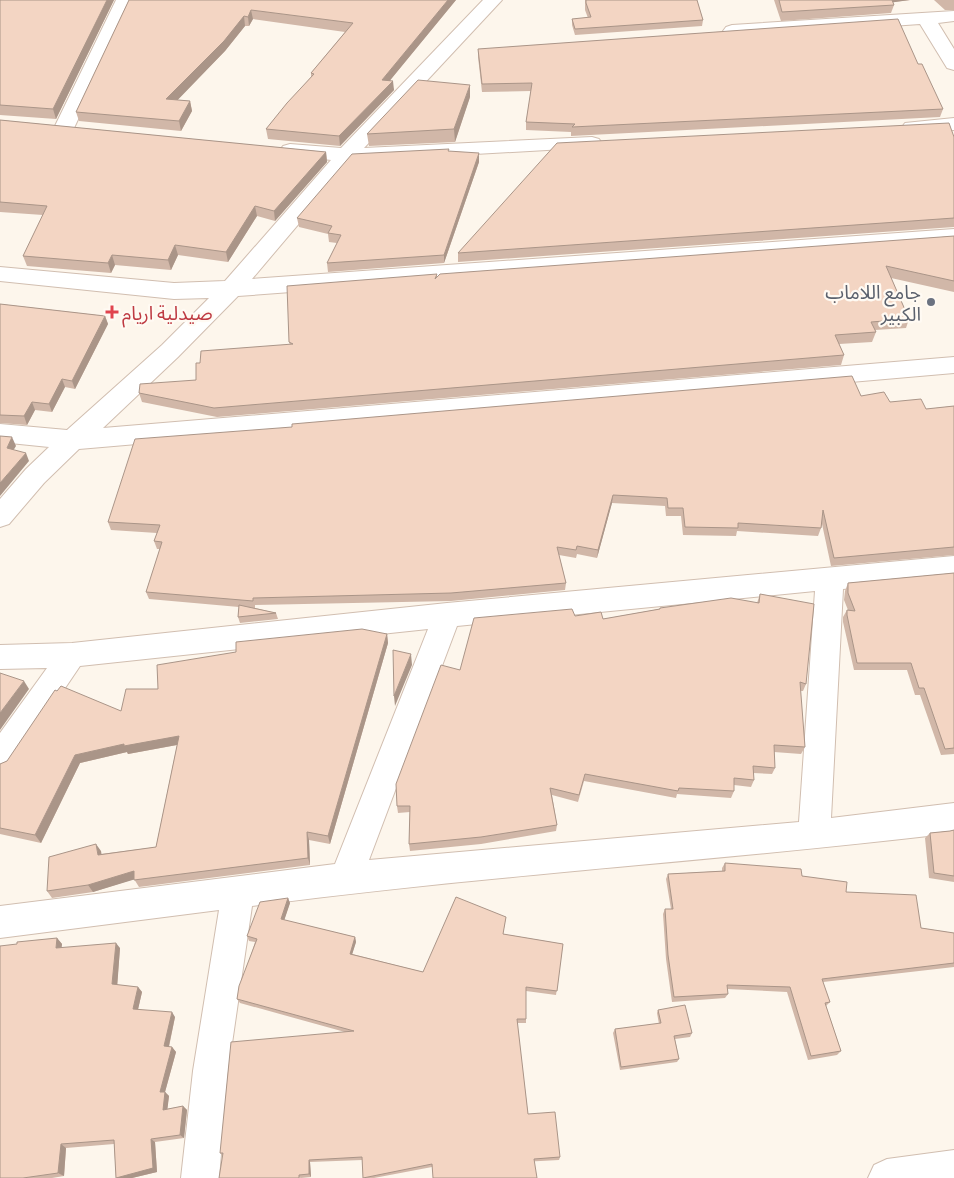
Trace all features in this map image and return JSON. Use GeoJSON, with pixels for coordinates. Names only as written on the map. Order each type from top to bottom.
{"type":"FeatureCollection","features":[{"type":"Feature","properties":{"kind":"street"},"geometry":{"type":"LineString","coordinates":[[65,128],[125,0]]}},
{"type":"Feature","properties":{"kind":"street"},"geometry":{"type":"LineString","coordinates":[[0,517],[35,476],[72,440],[111,407],[233,287],[346,156],[493,0]]}},
{"type":"Feature","properties":{"kind":"street"},"geometry":{"type":"LineString","coordinates":[[926,9],[954,64]]}},
{"type":"Feature","properties":{"kind":"street"},"geometry":{"type":"LineString","coordinates":[[719,32],[926,9],[949,16]]}},
{"type":"Feature","properties":{"kind":"street"},"geometry":{"type":"LineString","coordinates":[[443,52],[473,49]]}},
{"type":"Feature","properties":{"kind":"street"},"geometry":{"type":"LineString","coordinates":[[894,128],[954,124]]}},
{"type":"Feature","properties":{"kind":"street"},"geometry":{"type":"LineString","coordinates":[[268,148],[346,156],[615,142]]}},
{"type":"Feature","properties":{"kind":"street"},"geometry":{"type":"LineString","coordinates":[[0,274],[174,291],[954,236]]}},
{"type":"Feature","properties":{"kind":"street"},"geometry":{"type":"LineString","coordinates":[[0,433],[72,440],[954,365]]}},
{"type":"Feature","properties":{"kind":"street"},"geometry":{"type":"LineString","coordinates":[[0,657],[72,655],[447,615],[954,567]]}},
{"type":"Feature","properties":{"kind":"street"},"geometry":{"type":"LineString","coordinates":[[814,835],[830,578]]}},
{"type":"Feature","properties":{"kind":"street"},"geometry":{"type":"LineString","coordinates":[[346,878],[447,615]]}},
{"type":"Feature","properties":{"kind":"street"},"geometry":{"type":"LineString","coordinates":[[0,758],[72,655]]}},
{"type":"Feature","properties":{"kind":"street"},"geometry":{"type":"LineString","coordinates":[[0,922],[346,878],[814,835],[954,818]]}},
{"type":"Feature","properties":{"kind":"street"},"geometry":{"type":"LineString","coordinates":[[200,1178],[202,1134],[208,1079],[238,893]]}},
{"type":"Feature","properties":{"kind":"street"},"geometry":{"type":"LineString","coordinates":[[887,1178],[954,1168]]}},
{"type":"Feature","properties":{"kind":"building"},"geometry":{"type":"Polygon","coordinates":[[[0,0],[107,0],[53,109],[0,105],[0,0]]]}},
{"type":"Feature","properties":{"kind":"building"},"geometry":{"type":"Polygon","coordinates":[[[129,0],[448,0],[382,80],[393,81],[339,136],[266,129],[314,74],[311,73],[353,23],[251,10],[248,17],[244,16],[224,41],[166,99],[190,101],[179,121],[76,112],[129,0]]]}},
{"type":"Feature","properties":{"kind":"building"},"geometry":{"type":"Polygon","coordinates":[[[586,0],[697,0],[703,20],[575,29],[572,19],[591,17],[586,0]]]}},
{"type":"Feature","properties":{"kind":"building"},"geometry":{"type":"Polygon","coordinates":[[[779,0],[892,0],[894,5],[782,12],[779,0]]]}},
{"type":"Feature","properties":{"kind":"building"},"geometry":{"type":"Polygon","coordinates":[[[898,19],[918,64],[922,64],[943,109],[572,127],[575,124],[526,122],[532,83],[482,84],[478,49],[898,19]]]}},
{"type":"Feature","properties":{"kind":"building"},"geometry":{"type":"Polygon","coordinates":[[[418,80],[470,85],[454,129],[367,134],[418,80]]]}},
{"type":"Feature","properties":{"kind":"building"},"geometry":{"type":"Polygon","coordinates":[[[0,120],[326,152],[274,211],[255,206],[226,252],[175,245],[168,260],[112,255],[108,263],[23,256],[47,206],[0,202],[0,120]]]}},
{"type":"Feature","properties":{"kind":"building"},"geometry":{"type":"Polygon","coordinates":[[[949,123],[954,137],[954,218],[458,253],[557,143],[949,123]]]}},
{"type":"Feature","properties":{"kind":"building"},"geometry":{"type":"Polygon","coordinates":[[[449,149],[448,151],[479,153],[444,255],[327,263],[341,235],[328,233],[332,226],[297,218],[352,154],[449,149]]]}},
{"type":"Feature","properties":{"kind":"building"},"geometry":{"type":"Polygon","coordinates":[[[954,236],[954,281],[886,266],[909,319],[871,322],[876,332],[835,335],[844,355],[214,408],[139,393],[140,384],[196,380],[196,363],[200,363],[201,351],[293,344],[289,342],[287,286],[437,274],[435,279],[440,274],[954,236]]]}},
{"type":"Feature","properties":{"kind":"building"},"geometry":{"type":"Polygon","coordinates":[[[0,304],[105,316],[72,381],[62,379],[49,404],[32,402],[24,416],[0,415],[0,304]]]}},
{"type":"Feature","properties":{"kind":"building"},"geometry":{"type":"Polygon","coordinates":[[[852,376],[861,396],[884,392],[890,402],[921,399],[926,409],[954,406],[954,547],[834,558],[823,510],[821,528],[738,523],[738,528],[685,527],[683,508],[668,508],[667,498],[613,495],[598,550],[577,546],[576,550],[557,547],[566,583],[451,593],[253,598],[253,601],[146,592],[162,542],[154,541],[160,525],[108,522],[135,439],[292,427],[292,424],[852,376]]]}},
{"type":"Feature","properties":{"kind":"building"},"geometry":{"type":"Polygon","coordinates":[[[0,436],[12,437],[7,448],[26,453],[0,483],[0,436]]]}},
{"type":"Feature","properties":{"kind":"building"},"geometry":{"type":"Polygon","coordinates":[[[954,573],[954,748],[945,749],[924,688],[919,688],[911,663],[857,663],[847,615],[847,610],[855,611],[848,593],[848,583],[954,573]]]}},
{"type":"Feature","properties":{"kind":"building"},"geometry":{"type":"Polygon","coordinates":[[[760,594],[814,604],[806,684],[800,682],[805,747],[774,745],[775,768],[753,766],[754,780],[734,778],[734,791],[679,788],[678,791],[585,774],[579,795],[550,788],[557,825],[481,837],[409,844],[410,806],[397,806],[396,784],[441,665],[460,670],[474,618],[572,609],[575,616],[601,612],[603,619],[660,608],[731,598],[759,603],[760,594]]]}},
{"type":"Feature","properties":{"kind":"building"},"geometry":{"type":"Polygon","coordinates":[[[239,605],[276,613],[238,617],[239,605]]]}},
{"type":"Feature","properties":{"kind":"building"},"geometry":{"type":"Polygon","coordinates":[[[362,629],[387,634],[328,836],[307,832],[308,858],[134,880],[134,871],[88,885],[47,891],[49,857],[96,844],[98,855],[156,847],[179,736],[124,746],[124,744],[75,755],[35,835],[0,828],[0,764],[7,761],[55,690],[57,691],[61,686],[121,711],[126,689],[158,689],[157,665],[236,652],[236,642],[362,629]]]}},
{"type":"Feature","properties":{"kind":"building"},"geometry":{"type":"Polygon","coordinates":[[[393,650],[411,654],[394,696],[393,650]]]}},
{"type":"Feature","properties":{"kind":"building"},"geometry":{"type":"Polygon","coordinates":[[[0,673],[24,681],[0,713],[0,673]]]}},
{"type":"Feature","properties":{"kind":"building"},"geometry":{"type":"Polygon","coordinates":[[[954,830],[954,876],[934,873],[930,833],[954,830]]]}},
{"type":"Feature","properties":{"kind":"building"},"geometry":{"type":"Polygon","coordinates":[[[725,863],[801,869],[802,876],[847,882],[846,892],[916,895],[921,928],[954,933],[954,963],[822,979],[830,1002],[825,1003],[841,1051],[811,1056],[790,987],[727,985],[728,994],[674,997],[668,955],[665,909],[673,909],[668,874],[725,871],[725,863]]]}},
{"type":"Feature","properties":{"kind":"building"},"geometry":{"type":"Polygon","coordinates":[[[456,897],[506,917],[503,934],[563,944],[557,991],[526,987],[526,1019],[517,1019],[528,1114],[555,1112],[560,1157],[534,1159],[537,1178],[433,1178],[432,1164],[363,1178],[362,1157],[309,1160],[309,1174],[299,1175],[299,1178],[219,1178],[223,1153],[220,1153],[231,1042],[354,1031],[237,999],[239,986],[257,939],[247,936],[260,902],[288,898],[281,919],[355,937],[350,954],[423,972],[456,897]]]}},
{"type":"Feature","properties":{"kind":"building"},"geometry":{"type":"Polygon","coordinates":[[[57,938],[56,948],[116,943],[112,984],[138,987],[133,1009],[172,1012],[164,1046],[172,1047],[160,1092],[165,1092],[163,1110],[183,1106],[180,1135],[151,1139],[153,1168],[116,1178],[114,1140],[61,1144],[58,1173],[23,1178],[0,1178],[0,946],[17,944],[17,942],[57,938]]]}},
{"type":"Feature","properties":{"kind":"building"},"geometry":{"type":"Polygon","coordinates":[[[685,1005],[692,1033],[674,1036],[679,1059],[621,1067],[615,1029],[661,1023],[658,1010],[685,1005]]]}},
{"type":"Feature","properties":{"kind":"place","name":"جامع اللاماب الكبير"},"geometry":{"type":"Point","coordinates":[931,302]}},
{"type":"Feature","properties":{"kind":"place","name":"صيدلية اريام"},"geometry":{"type":"Point","coordinates":[112,312]}}]}
